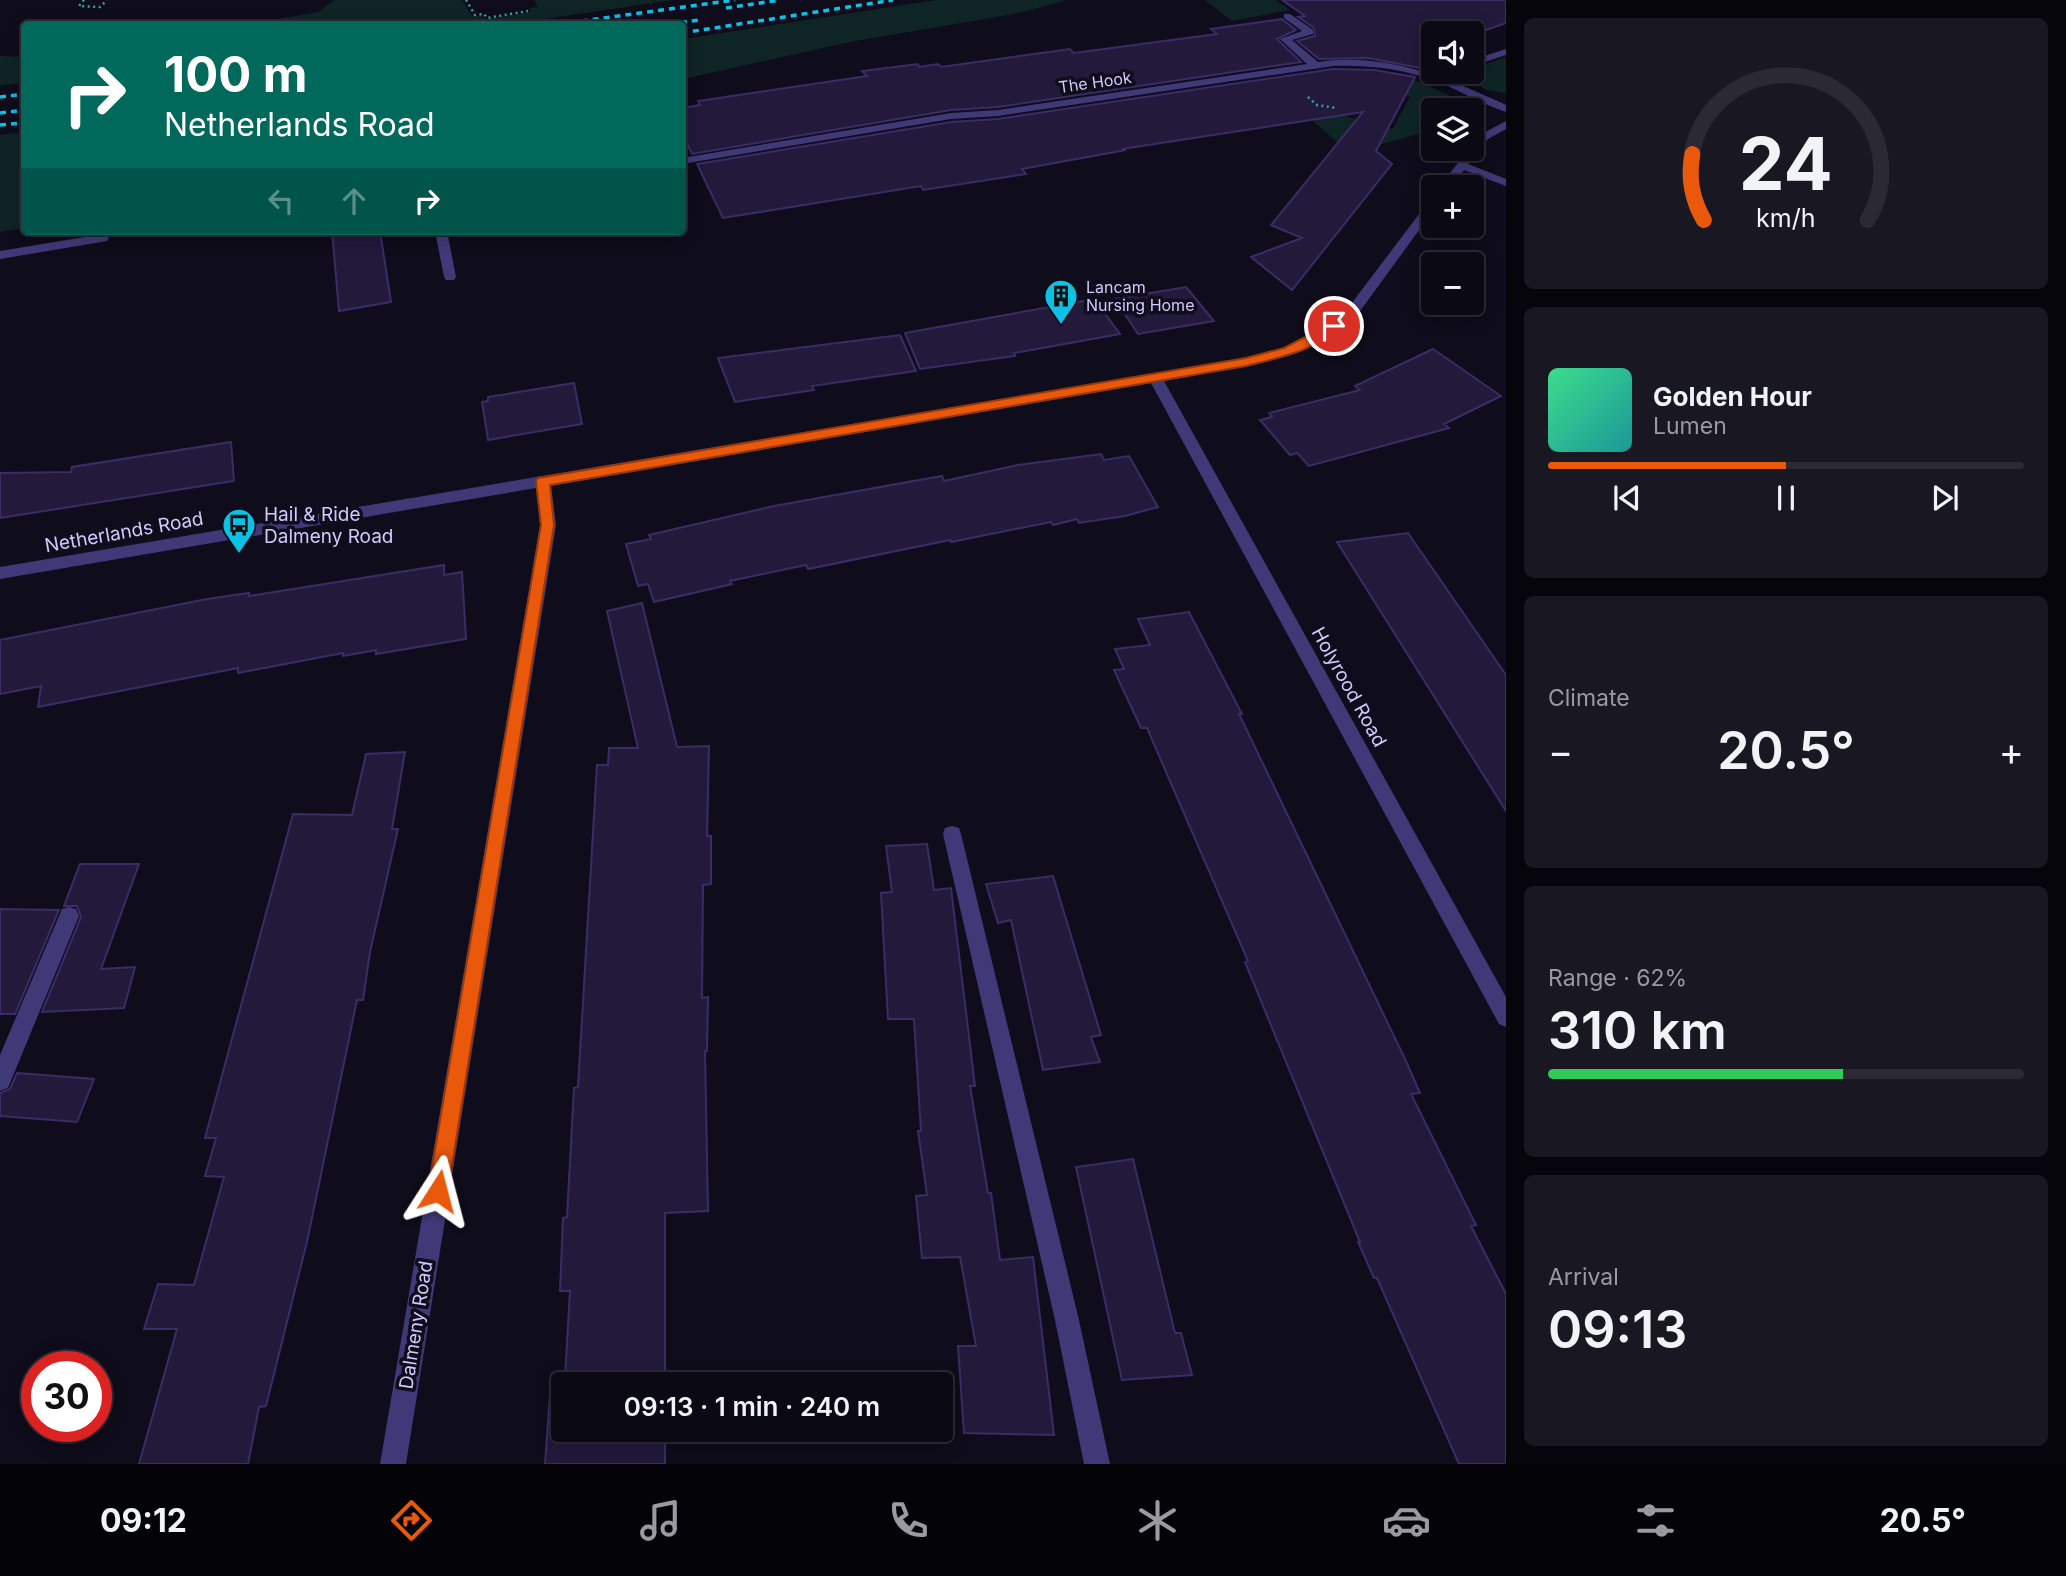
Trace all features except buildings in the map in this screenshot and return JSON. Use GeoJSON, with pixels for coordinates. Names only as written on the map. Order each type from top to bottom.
{"type":"FeatureCollection","features":[{"type":"Feature","properties":{"kind":"street"},"geometry":{"type":"LineString","coordinates":[[1287,16],[1310,32],[1285,38],[1316,65]]}},
{"type":"Feature","properties":{"kind":"street"},"geometry":{"type":"LineString","coordinates":[[1484,59],[1506,51]]}},
{"type":"Feature","properties":{"kind":"street","name":"The Hook"},"geometry":{"type":"LineString","coordinates":[[686,161],[951,116],[998,113],[1316,65],[1369,61],[1421,70]]}},
{"type":"Feature","properties":{"kind":"street","name":"The Hook"},"geometry":{"type":"LineString","coordinates":[[1458,84],[1506,109]]}},
{"type":"Feature","properties":{"kind":"street"},"geometry":{"type":"LineString","coordinates":[[1453,175],[1484,136],[1506,124]]}},
{"type":"Feature","properties":{"kind":"street"},"geometry":{"type":"LineString","coordinates":[[1460,165],[1506,183]]}},
{"type":"Feature","properties":{"kind":"street","name":"Netherlands Road"},"geometry":{"type":"LineString","coordinates":[[0,573],[1246,362],[1288,351],[1319,337],[1350,315],[1421,219]]}},
{"type":"Feature","properties":{"kind":"street"},"geometry":{"type":"LineString","coordinates":[[442,235],[450,277]]}},
{"type":"Feature","properties":{"kind":"street"},"geometry":{"type":"LineString","coordinates":[[0,255],[103,238]]}},
{"type":"Feature","properties":{"kind":"street","name":"Holyrood Road"},"geometry":{"type":"LineString","coordinates":[[1155,377],[1506,1017]]}},
{"type":"Feature","properties":{"kind":"street","name":"Dalmeny Road"},"geometry":{"type":"LineString","coordinates":[[393,1464],[548,525],[543,481]]}},
{"type":"Feature","properties":{"kind":"street"},"geometry":{"type":"LineString","coordinates":[[952,834],[1064,1307],[1097,1464]]}},
{"type":"Feature","properties":{"kind":"street"},"geometry":{"type":"LineString","coordinates":[[0,1080],[69,916]]}},
{"type":"Feature","properties":{"kind":"path"},"geometry":{"type":"LineString","coordinates":[[84,0],[79,6],[100,7],[107,0]]}},
{"type":"Feature","properties":{"kind":"path"},"geometry":{"type":"LineString","coordinates":[[466,0],[475,15],[484,14],[487,18],[528,11]]}},
{"type":"Feature","properties":{"kind":"green space"},"geometry":{"type":"Polygon","coordinates":[[[335,0],[462,0],[472,16],[485,19],[531,12],[529,8],[538,7],[534,0],[673,0],[531,21],[266,21],[318,12],[335,0]]]}},
{"type":"Feature","properties":{"kind":"green space"},"geometry":{"type":"Polygon","coordinates":[[[936,0],[1067,0],[1019,13],[850,42],[686,78],[686,39],[936,0]]]}},
{"type":"Feature","properties":{"kind":"green space"},"geometry":{"type":"Polygon","coordinates":[[[1205,0],[1275,0],[1290,10],[1232,21],[1205,0]]]}},
{"type":"Feature","properties":{"kind":"green space"},"geometry":{"type":"Polygon","coordinates":[[[0,56],[21,57],[21,83],[0,85],[0,56]]]}},
{"type":"Feature","properties":{"kind":"green space"},"geometry":{"type":"Polygon","coordinates":[[[1506,57],[1506,93],[1486,90],[1477,84],[1484,84],[1484,65],[1506,57]]]}},
{"type":"Feature","properties":{"kind":"green space"},"geometry":{"type":"Polygon","coordinates":[[[1363,70],[1407,78],[1449,95],[1449,98],[1421,98],[1421,133],[1349,153],[1271,83],[1333,113],[1393,129],[1410,97],[1386,91],[1363,70]]]}},
{"type":"Feature","properties":{"kind":"green space"},"geometry":{"type":"Polygon","coordinates":[[[21,132],[21,228],[0,232],[0,135],[21,132]]]}},
{"type":"Feature","properties":{"kind":"railway"},"geometry":{"type":"LineString","coordinates":[[582,21],[735,0]]}},
{"type":"Feature","properties":{"kind":"railway"},"geometry":{"type":"LineString","coordinates":[[726,8],[780,0]]}},
{"type":"Feature","properties":{"kind":"railway"},"geometry":{"type":"LineString","coordinates":[[686,32],[893,0]]}},
{"type":"Feature","properties":{"kind":"railway"},"geometry":{"type":"LineString","coordinates":[[686,22],[699,20]]}},
{"type":"Feature","properties":{"kind":"railway"},"geometry":{"type":"LineString","coordinates":[[0,97],[21,94]]}},
{"type":"Feature","properties":{"kind":"railway"},"geometry":{"type":"LineString","coordinates":[[0,113],[21,110]]}},
{"type":"Feature","properties":{"kind":"railway"},"geometry":{"type":"LineString","coordinates":[[0,125],[21,123]]}},
{"type":"Feature","properties":{"kind":"place","name":"Lancam Nursing Home"},"geometry":{"type":"Point","coordinates":[1061,326]}},
{"type":"Feature","properties":{"kind":"place","name":"Hail & Ride Dalmeny Road"},"geometry":{"type":"Point","coordinates":[239,555]}},
{"type":"Feature","properties":{"kind":"route"},"geometry":{"type":"LineString","coordinates":[[438,1191],[548,525],[543,481],[1246,362],[1288,351],[1319,337],[1334,326]]}}]}
